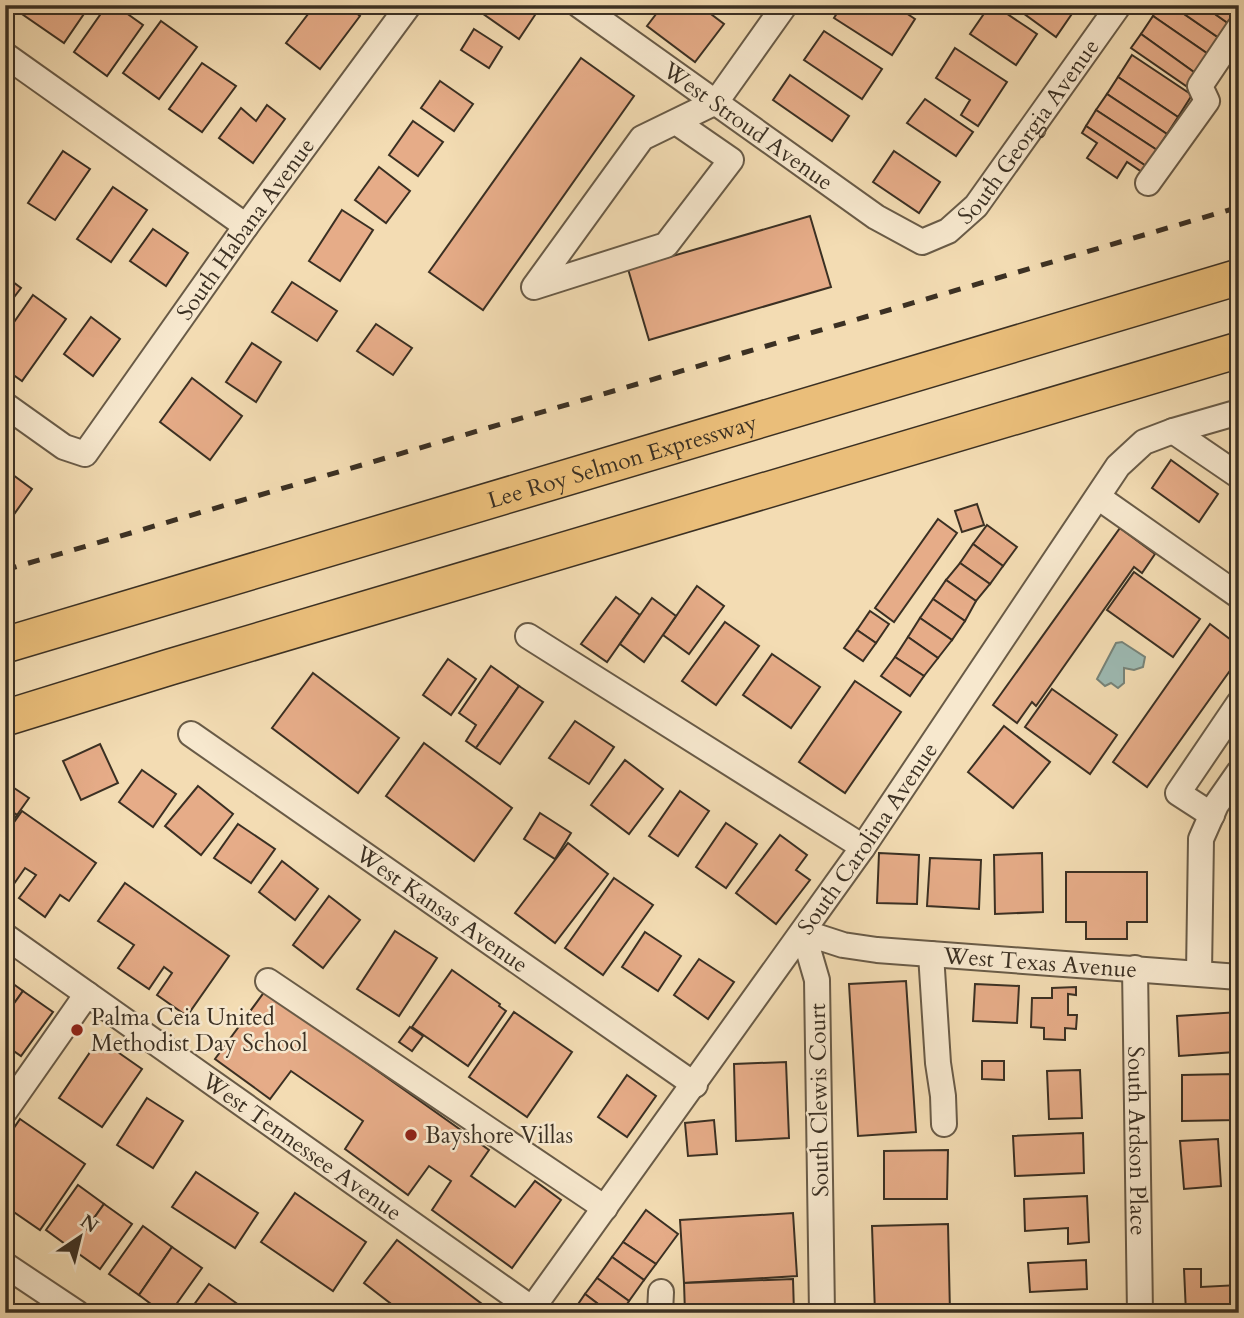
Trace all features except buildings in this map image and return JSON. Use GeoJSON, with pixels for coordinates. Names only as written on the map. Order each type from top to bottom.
{"type":"FeatureCollection","features":[{"type":"Feature","properties":{"kind":"highway","name":"Lee Roy Selmon Expressway"},"geometry":{"type":"LineString","coordinates":[[5,645],[1239,277]]}},
{"type":"Feature","properties":{"kind":"highway"},"geometry":{"type":"LineString","coordinates":[[5,718],[1239,351]]}},
{"type":"Feature","properties":{"kind":"street","name":"South Habana Avenue"},"geometry":{"type":"LineString","coordinates":[[5,405],[64,447],[85,454],[246,226],[409,5]]}},
{"type":"Feature","properties":{"kind":"street","name":"West Stroud Avenue"},"geometry":{"type":"LineString","coordinates":[[579,5],[876,218],[922,242]]}},
{"type":"Feature","properties":{"kind":"street"},"geometry":{"type":"LineString","coordinates":[[676,122],[731,160],[666,245],[534,287],[642,138],[716,102],[785,5]]}},
{"type":"Feature","properties":{"kind":"street","name":"South Georgia Avenue"},"geometry":{"type":"LineString","coordinates":[[922,242],[948,231],[976,206],[1119,5]]}},
{"type":"Feature","properties":{"kind":"street"},"geometry":{"type":"LineString","coordinates":[[1148,183],[1207,101],[1200,86],[1239,28]]}},
{"type":"Feature","properties":{"kind":"street"},"geometry":{"type":"LineString","coordinates":[[5,55],[246,226]]}},
{"type":"Feature","properties":{"kind":"street","name":"South Carolina Avenue"},"geometry":{"type":"LineString","coordinates":[[530,1310],[695,1085],[863,847],[1118,466],[1144,442],[1239,412]]}},
{"type":"Feature","properties":{"kind":"street"},"geometry":{"type":"LineString","coordinates":[[1173,431],[1239,476]]}},
{"type":"Feature","properties":{"kind":"street"},"geometry":{"type":"LineString","coordinates":[[1098,497],[1239,596]]}},
{"type":"Feature","properties":{"kind":"street"},"geometry":{"type":"LineString","coordinates":[[528,636],[863,847]]}},
{"type":"Feature","properties":{"kind":"street"},"geometry":{"type":"LineString","coordinates":[[1212,815],[1178,793],[1239,704]]}},
{"type":"Feature","properties":{"kind":"street","name":"West Kansas Avenue"},"geometry":{"type":"LineString","coordinates":[[191,734],[695,1085]]}},
{"type":"Feature","properties":{"kind":"street"},"geometry":{"type":"LineString","coordinates":[[1199,973],[1201,839],[1212,815],[1239,772]]}},
{"type":"Feature","properties":{"kind":"street","name":"West Texas Avenue"},"geometry":{"type":"LineString","coordinates":[[803,932],[843,945],[1239,977]]}},
{"type":"Feature","properties":{"kind":"street","name":"South Clewis Court"},"geometry":{"type":"LineString","coordinates":[[803,932],[817,980],[822,1313]]}},
{"type":"Feature","properties":{"kind":"street","name":"West Tennessee Avenue"},"geometry":{"type":"LineString","coordinates":[[5,936],[530,1310]]}},
{"type":"Feature","properties":{"kind":"street"},"geometry":{"type":"LineString","coordinates":[[931,954],[944,1124]]}},
{"type":"Feature","properties":{"kind":"street","name":"South Ardson Place"},"geometry":{"type":"LineString","coordinates":[[1135,968],[1140,1313]]}},
{"type":"Feature","properties":{"kind":"street"},"geometry":{"type":"LineString","coordinates":[[268,981],[605,1208]]}},
{"type":"Feature","properties":{"kind":"street"},"geometry":{"type":"LineString","coordinates":[[5,1111],[88,994]]}},
{"type":"Feature","properties":{"kind":"street"},"geometry":{"type":"LineString","coordinates":[[5,1265],[77,1313]]}},
{"type":"Feature","properties":{"kind":"water"},"geometry":{"type":"Polygon","coordinates":[[[1122,642],[1145,657],[1143,667],[1134,670],[1124,668],[1124,683],[1118,688],[1111,683],[1105,686],[1097,679],[1116,643],[1122,642]]]}},
{"type":"Feature","properties":{"kind":"railway"},"geometry":{"type":"LineString","coordinates":[[5,570],[1239,207]]}},
{"type":"Feature","properties":{"kind":"place","name":"Palma Ceia United Methodist Day School"},"geometry":{"type":"Point","coordinates":[77,1030]}},
{"type":"Feature","properties":{"kind":"place","name":"Bayshore Villas"},"geometry":{"type":"Point","coordinates":[411,1135]}}]}
